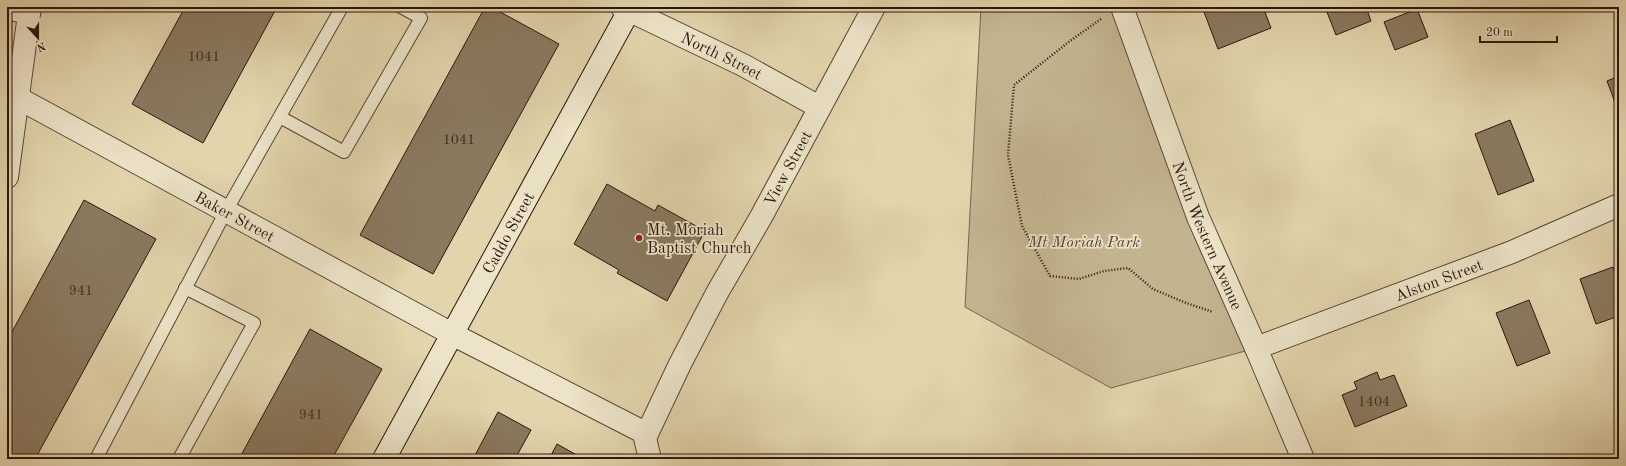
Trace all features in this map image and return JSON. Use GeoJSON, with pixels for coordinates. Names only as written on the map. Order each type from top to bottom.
{"type":"FeatureCollection","features":[{"type":"Feature","properties":{"kind":"street","name":"View Street"},"geometry":{"type":"LineString","coordinates":[[650,459],[646,438],[680,364],[716,294],[761,217],[874,7]]}},
{"type":"Feature","properties":{"kind":"street","name":"North Street"},"geometry":{"type":"LineString","coordinates":[[627,8],[743,65],[819,107]]}},
{"type":"Feature","properties":{"kind":"street","name":"Caddo Street"},"geometry":{"type":"LineString","coordinates":[[384,459],[627,8]]}},
{"type":"Feature","properties":{"kind":"street","name":"North Western Avenue"},"geometry":{"type":"LineString","coordinates":[[1114,11],[1303,459]]}},
{"type":"Feature","properties":{"kind":"street"},"geometry":{"type":"LineString","coordinates":[[7,177],[29,12]]}},
{"type":"Feature","properties":{"kind":"street","name":"Baker Street"},"geometry":{"type":"LineString","coordinates":[[18,98],[452,334],[648,434]]}},
{"type":"Feature","properties":{"kind":"street","name":"Alston Street"},"geometry":{"type":"LineString","coordinates":[[1256,348],[1512,252],[1619,205]]}},
{"type":"Feature","properties":{"kind":"lane"},"geometry":{"type":"LineString","coordinates":[[96,459],[226,211],[342,7]]}},
{"type":"Feature","properties":{"kind":"lane"},"geometry":{"type":"LineString","coordinates":[[280,117],[344,152],[421,18],[401,7]]}},
{"type":"Feature","properties":{"kind":"lane"},"geometry":{"type":"LineString","coordinates":[[7,14],[29,12]]}},
{"type":"Feature","properties":{"kind":"lane"},"geometry":{"type":"LineString","coordinates":[[179,459],[254,323],[185,288]]}},
{"type":"Feature","properties":{"kind":"path"},"geometry":{"type":"LineString","coordinates":[[1114,11],[1070,41],[1014,85],[1008,155],[1022,226],[1050,276],[1079,279],[1104,270],[1128,268],[1153,289],[1186,303],[1245,322]]}},
{"type":"Feature","properties":{"kind":"green space","name":"Mt Moriah Park"},"geometry":{"type":"Polygon","coordinates":[[[981,7],[1121,7],[1256,348],[1111,388],[965,307],[981,7]]]}},
{"type":"Feature","properties":{"kind":"building"},"geometry":{"type":"Polygon","coordinates":[[[185,7],[277,7],[203,143],[132,104],[185,7]]]}},
{"type":"Feature","properties":{"kind":"building"},"geometry":{"type":"Polygon","coordinates":[[[485,7],[491,7],[559,44],[433,274],[360,235],[485,7]]]}},
{"type":"Feature","properties":{"kind":"building"},"geometry":{"type":"Polygon","coordinates":[[[1218,7],[1263,7],[1271,28],[1218,49],[1204,12],[1218,7]]]}},
{"type":"Feature","properties":{"kind":"building"},"geometry":{"type":"Polygon","coordinates":[[[1325,7],[1366,7],[1371,21],[1336,35],[1325,7]]]}},
{"type":"Feature","properties":{"kind":"building"},"geometry":{"type":"Polygon","coordinates":[[[1417,9],[1428,37],[1395,50],[1384,22],[1417,9]]]}},
{"type":"Feature","properties":{"kind":"building"},"geometry":{"type":"Polygon","coordinates":[[[1619,76],[1619,113],[1607,81],[1619,76]]]}},
{"type":"Feature","properties":{"kind":"building"},"geometry":{"type":"Polygon","coordinates":[[[1510,120],[1534,181],[1498,195],[1475,134],[1510,120]]]}},
{"type":"Feature","properties":{"kind":"building","name":"Mt. Moriah Baptist Church"},"geometry":{"type":"Polygon","coordinates":[[[607,184],[655,211],[658,205],[705,231],[667,301],[617,273],[619,270],[574,244],[607,184]]]}},
{"type":"Feature","properties":{"kind":"building"},"geometry":{"type":"Polygon","coordinates":[[[84,200],[156,239],[35,459],[14,459],[7,455],[7,341],[84,200]]]}},
{"type":"Feature","properties":{"kind":"building"},"geometry":{"type":"Polygon","coordinates":[[[1613,267],[1619,284],[1619,316],[1596,324],[1580,279],[1613,267]]]}},
{"type":"Feature","properties":{"kind":"building"},"geometry":{"type":"Polygon","coordinates":[[[1529,300],[1550,353],[1517,366],[1496,313],[1529,300]]]}},
{"type":"Feature","properties":{"kind":"building"},"geometry":{"type":"Polygon","coordinates":[[[310,329],[382,369],[332,459],[239,459],[310,329]]]}},
{"type":"Feature","properties":{"kind":"building"},"geometry":{"type":"Polygon","coordinates":[[[1377,372],[1380,380],[1394,375],[1407,406],[1355,427],[1342,395],[1357,389],[1354,382],[1377,372]]]}},
{"type":"Feature","properties":{"kind":"building"},"geometry":{"type":"Polygon","coordinates":[[[498,412],[531,430],[515,459],[473,459],[498,412]]]}},
{"type":"Feature","properties":{"kind":"building"},"geometry":{"type":"Polygon","coordinates":[[[557,444],[584,459],[549,459],[557,444]]]}},
{"type":"Feature","properties":{"kind":"place","name":"Mt. Moriah Baptist Church"},"geometry":{"type":"Point","coordinates":[639,238]}}]}
